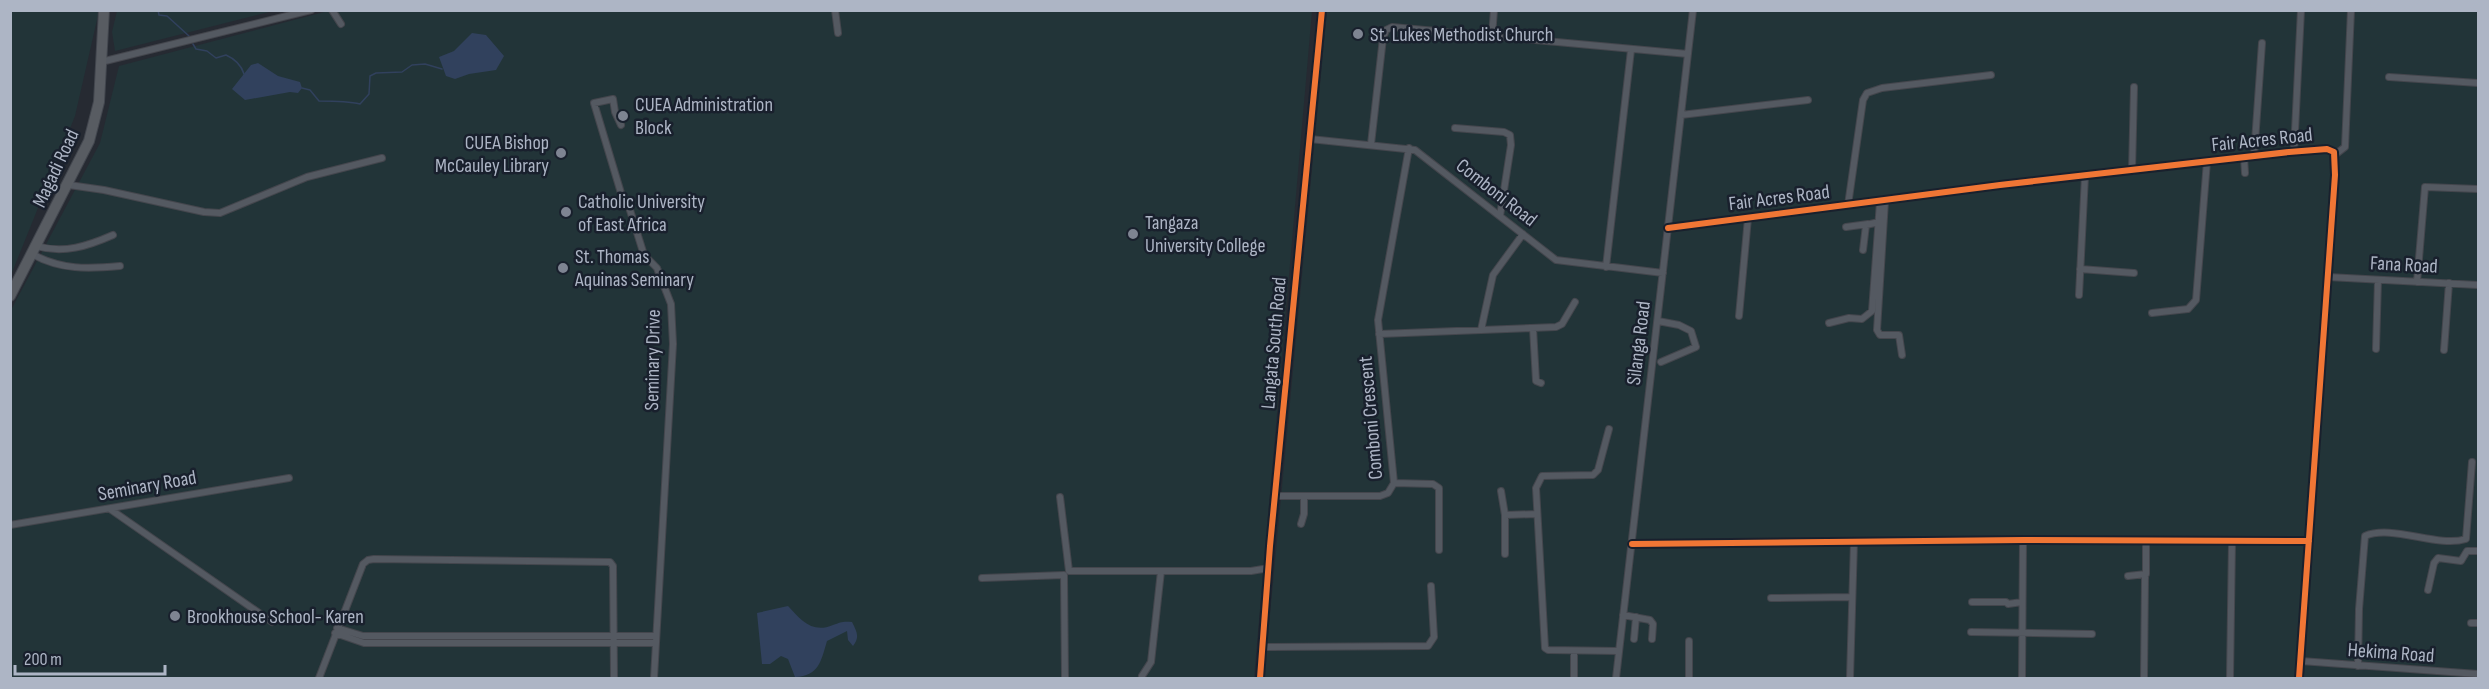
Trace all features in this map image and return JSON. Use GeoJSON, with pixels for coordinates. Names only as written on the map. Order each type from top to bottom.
{"type":"FeatureCollection","features":[{"type":"Feature","properties":{"kind":"highway","name":"Magadi Road"},"geometry":{"type":"LineString","coordinates":[[10,296],[69,185],[89,141],[96,119],[104,10]]}},
{"type":"Feature","properties":{"kind":"street"},"geometry":{"type":"LineString","coordinates":[[101,62],[311,10]]}},
{"type":"Feature","properties":{"kind":"street"},"geometry":{"type":"LineString","coordinates":[[332,10],[341,24]]}},
{"type":"Feature","properties":{"kind":"street"},"geometry":{"type":"LineString","coordinates":[[835,10],[838,33]]}},
{"type":"Feature","properties":{"kind":"street","name":"Langata South Road"},"geometry":{"type":"LineString","coordinates":[[1260,678],[1275,496],[1310,139],[1316,50],[1322,10]]}},
{"type":"Feature","properties":{"kind":"street"},"geometry":{"type":"LineString","coordinates":[[1491,36],[1494,10]]}},
{"type":"Feature","properties":{"kind":"street","name":"Silanga Road"},"geometry":{"type":"LineString","coordinates":[[1616,678],[1693,10]]}},
{"type":"Feature","properties":{"kind":"street"},"geometry":{"type":"LineString","coordinates":[[2294,151],[2301,10]]}},
{"type":"Feature","properties":{"kind":"street"},"geometry":{"type":"LineString","coordinates":[[2336,154],[2345,147],[2351,10]]}},
{"type":"Feature","properties":{"kind":"street"},"geometry":{"type":"LineString","coordinates":[[1371,144],[1383,38],[1386,30],[1401,26],[1688,54]]}},
{"type":"Feature","properties":{"kind":"street"},"geometry":{"type":"LineString","coordinates":[[2254,156],[2262,43]]}},
{"type":"Feature","properties":{"kind":"street"},"geometry":{"type":"LineString","coordinates":[[1606,267],[1631,50]]}},
{"type":"Feature","properties":{"kind":"street"},"geometry":{"type":"LineString","coordinates":[[1848,205],[1863,100],[1867,93],[1882,88],[1991,75]]}},
{"type":"Feature","properties":{"kind":"street"},"geometry":{"type":"LineString","coordinates":[[2389,77],[2478,84]]}},
{"type":"Feature","properties":{"kind":"street"},"geometry":{"type":"LineString","coordinates":[[2132,171],[2134,87]]}},
{"type":"Feature","properties":{"kind":"street","name":"Seminary Drive"},"geometry":{"type":"LineString","coordinates":[[621,125],[615,112],[613,99],[594,103],[621,193],[629,207],[644,255],[657,268],[671,304],[673,344],[654,678]]}},
{"type":"Feature","properties":{"kind":"street"},"geometry":{"type":"LineString","coordinates":[[1681,115],[1808,100]]}},
{"type":"Feature","properties":{"kind":"street"},"geometry":{"type":"LineString","coordinates":[[1455,128],[1504,132],[1510,135],[1500,216]]}},
{"type":"Feature","properties":{"kind":"street","name":"Comboni Road"},"geometry":{"type":"LineString","coordinates":[[1310,139],[1409,148],[1422,154],[1556,260],[1663,273]]}},
{"type":"Feature","properties":{"kind":"street","name":"Comboni Crescent"},"geometry":{"type":"LineString","coordinates":[[1275,496],[1380,496],[1388,493],[1394,483],[1378,320],[1409,148]]}},
{"type":"Feature","properties":{"kind":"street","name":"Fair Acres Road"},"geometry":{"type":"LineString","coordinates":[[1668,228],[2294,151],[2326,149],[2336,154],[2299,678]]}},
{"type":"Feature","properties":{"kind":"street"},"geometry":{"type":"LineString","coordinates":[[2244,157],[2245,173]]}},
{"type":"Feature","properties":{"kind":"street"},"geometry":{"type":"LineString","coordinates":[[69,185],[104,190],[204,212],[220,213],[307,177],[381,158]]}},
{"type":"Feature","properties":{"kind":"street"},"geometry":{"type":"LineString","coordinates":[[2152,313],[2188,309],[2196,300],[2207,161]]}},
{"type":"Feature","properties":{"kind":"street"},"geometry":{"type":"LineString","coordinates":[[2079,295],[2085,176]]}},
{"type":"Feature","properties":{"kind":"street"},"geometry":{"type":"LineString","coordinates":[[2417,282],[2425,187],[2478,189]]}},
{"type":"Feature","properties":{"kind":"street"},"geometry":{"type":"LineString","coordinates":[[1829,323],[1849,318],[1862,319],[1872,310],[1879,222],[1883,201]]}},
{"type":"Feature","properties":{"kind":"street"},"geometry":{"type":"LineString","coordinates":[[1883,201],[1877,330],[1880,334],[1899,335],[1902,355]]}},
{"type":"Feature","properties":{"kind":"street"},"geometry":{"type":"LineString","coordinates":[[1739,316],[1748,218]]}},
{"type":"Feature","properties":{"kind":"street"},"geometry":{"type":"LineString","coordinates":[[1846,227],[1879,222]]}},
{"type":"Feature","properties":{"kind":"street"},"geometry":{"type":"LineString","coordinates":[[1863,250],[1868,224]]}},
{"type":"Feature","properties":{"kind":"street"},"geometry":{"type":"LineString","coordinates":[[1481,330],[1493,275],[1523,234]]}},
{"type":"Feature","properties":{"kind":"street"},"geometry":{"type":"LineString","coordinates":[[34,250],[63,250],[92,244],[113,235]]}},
{"type":"Feature","properties":{"kind":"street"},"geometry":{"type":"LineString","coordinates":[[34,250],[56,265],[68,268],[120,266]]}},
{"type":"Feature","properties":{"kind":"street"},"geometry":{"type":"LineString","coordinates":[[2080,269],[2134,273]]}},
{"type":"Feature","properties":{"kind":"street","name":"Fana Road"},"geometry":{"type":"LineString","coordinates":[[2328,277],[2478,285]]}},
{"type":"Feature","properties":{"kind":"street"},"geometry":{"type":"LineString","coordinates":[[2376,349],[2378,280]]}},
{"type":"Feature","properties":{"kind":"street"},"geometry":{"type":"LineString","coordinates":[[2444,350],[2449,283]]}},
{"type":"Feature","properties":{"kind":"street"},"geometry":{"type":"LineString","coordinates":[[1379,334],[1561,325],[1575,302]]}},
{"type":"Feature","properties":{"kind":"street"},"geometry":{"type":"LineString","coordinates":[[1658,321],[1679,325],[1691,331],[1696,346],[1661,362]]}},
{"type":"Feature","properties":{"kind":"street"},"geometry":{"type":"LineString","coordinates":[[1533,328],[1536,381],[1541,383]]}},
{"type":"Feature","properties":{"kind":"street"},"geometry":{"type":"LineString","coordinates":[[1609,429],[1598,470],[1593,475],[1542,476],[1536,488],[1537,514],[1544,646],[1548,650],[1618,651]]}},
{"type":"Feature","properties":{"kind":"street"},"geometry":{"type":"LineString","coordinates":[[2358,666],[2365,536],[2393,534],[2414,538],[2466,539],[2472,462]]}},
{"type":"Feature","properties":{"kind":"street","name":"Seminary Road"},"geometry":{"type":"LineString","coordinates":[[10,525],[235,485],[289,478]]}},
{"type":"Feature","properties":{"kind":"street"},"geometry":{"type":"LineString","coordinates":[[1394,483],[1433,484],[1439,488],[1439,550]]}},
{"type":"Feature","properties":{"kind":"street"},"geometry":{"type":"LineString","coordinates":[[1501,491],[1505,515],[1505,554]]}},
{"type":"Feature","properties":{"kind":"street"},"geometry":{"type":"LineString","coordinates":[[1301,524],[1304,514],[1304,496]]}},
{"type":"Feature","properties":{"kind":"street"},"geometry":{"type":"LineString","coordinates":[[1060,497],[1069,571],[1251,571],[1269,568]]}},
{"type":"Feature","properties":{"kind":"street"},"geometry":{"type":"LineString","coordinates":[[110,509],[272,622]]}},
{"type":"Feature","properties":{"kind":"street"},"geometry":{"type":"LineString","coordinates":[[1505,515],[1537,514]]}},
{"type":"Feature","properties":{"kind":"street"},"geometry":{"type":"LineString","coordinates":[[1632,544],[2023,540],[2309,541]]}},
{"type":"Feature","properties":{"kind":"street"},"geometry":{"type":"LineString","coordinates":[[2022,678],[2023,540]]}},
{"type":"Feature","properties":{"kind":"street"},"geometry":{"type":"LineString","coordinates":[[2230,678],[2232,541]]}},
{"type":"Feature","properties":{"kind":"street"},"geometry":{"type":"LineString","coordinates":[[1850,678],[1854,542]]}},
{"type":"Feature","properties":{"kind":"street"},"geometry":{"type":"LineString","coordinates":[[2144,678],[2146,542]]}},
{"type":"Feature","properties":{"kind":"street"},"geometry":{"type":"LineString","coordinates":[[2428,590],[2432,568],[2438,558],[2461,561],[2467,551],[2478,551]]}},
{"type":"Feature","properties":{"kind":"street"},"geometry":{"type":"LineString","coordinates":[[319,678],[363,564],[368,560],[600,560],[610,562],[613,566],[614,678]]}},
{"type":"Feature","properties":{"kind":"street"},"geometry":{"type":"LineString","coordinates":[[1142,676],[1151,662],[1161,571]]}},
{"type":"Feature","properties":{"kind":"street"},"geometry":{"type":"LineString","coordinates":[[982,578],[1064,575],[1065,678]]}},
{"type":"Feature","properties":{"kind":"street"},"geometry":{"type":"LineString","coordinates":[[2128,576],[2145,576]]}},
{"type":"Feature","properties":{"kind":"street"},"geometry":{"type":"LineString","coordinates":[[1263,647],[1428,646],[1434,637],[1431,586]]}},
{"type":"Feature","properties":{"kind":"street"},"geometry":{"type":"LineString","coordinates":[[1771,598],[1852,597]]}},
{"type":"Feature","properties":{"kind":"street"},"geometry":{"type":"LineString","coordinates":[[1972,602],[2006,602],[2007,604],[2022,602]]}},
{"type":"Feature","properties":{"kind":"street"},"geometry":{"type":"LineString","coordinates":[[1623,615],[1652,621],[1652,639]]}},
{"type":"Feature","properties":{"kind":"street"},"geometry":{"type":"LineString","coordinates":[[1634,639],[1636,617]]}},
{"type":"Feature","properties":{"kind":"street"},"geometry":{"type":"LineString","coordinates":[[336,631],[363,636],[655,640]]}},
{"type":"Feature","properties":{"kind":"street"},"geometry":{"type":"LineString","coordinates":[[1971,632],[2092,634]]}},
{"type":"Feature","properties":{"kind":"street"},"geometry":{"type":"LineString","coordinates":[[1689,641],[1689,678]]}},
{"type":"Feature","properties":{"kind":"street"},"geometry":{"type":"LineString","coordinates":[[1574,651],[1574,678]]}},
{"type":"Feature","properties":{"kind":"street","name":"Hekima Road"},"geometry":{"type":"LineString","coordinates":[[2301,661],[2478,674]]}},
{"type":"Feature","properties":{"kind":"shaded area"},"geometry":{"type":"Polygon","coordinates":[[[117,10],[273,11],[115,51],[112,32],[117,10]]]}},
{"type":"Feature","properties":{"kind":"shaded area"},"geometry":{"type":"Polygon","coordinates":[[[10,11],[99,11],[75,116],[11,275],[10,11]]]}},
{"type":"Feature","properties":{"kind":"shaded area"},"geometry":{"type":"Polygon","coordinates":[[[328,11],[1312,11],[1254,678],[11,678],[11,310],[100,143],[119,66],[328,11]]]}},
{"type":"Feature","properties":{"kind":"shaded area"},"geometry":{"type":"Polygon","coordinates":[[[1327,11],[2478,11],[2478,678],[1264,678],[1327,11]]]}},
{"type":"Feature","properties":{"kind":"water"},"geometry":{"type":"Polygon","coordinates":[[[472,33],[486,35],[504,56],[496,70],[469,74],[455,79],[446,76],[439,57],[454,51],[472,33]]]}},
{"type":"Feature","properties":{"kind":"water"},"geometry":{"type":"Polygon","coordinates":[[[258,63],[278,76],[300,82],[302,88],[298,93],[290,92],[245,100],[232,89],[251,65],[258,63]]]}},
{"type":"Feature","properties":{"kind":"water"},"geometry":{"type":"Polygon","coordinates":[[[788,606],[802,621],[813,627],[852,622],[857,634],[855,643],[853,646],[848,640],[847,631],[827,641],[818,666],[803,676],[795,677],[788,659],[781,656],[770,664],[762,664],[757,613],[788,606]]]}},
{"type":"Feature","properties":{"kind":"waterway"},"geometry":{"type":"LineString","coordinates":[[158,10],[159,15],[167,16],[189,36]]}},
{"type":"Feature","properties":{"kind":"waterway"},"geometry":{"type":"LineString","coordinates":[[193,44],[196,49],[207,51],[216,58],[226,55],[232,58],[244,74]]}},
{"type":"Feature","properties":{"kind":"waterway"},"geometry":{"type":"LineString","coordinates":[[302,88],[310,90],[319,101],[360,104],[369,94],[370,76],[376,73],[402,72],[412,65],[425,64],[442,69]]}},
{"type":"Feature","properties":{"kind":"cycle path"},"geometry":{"type":"LineString","coordinates":[[1260,678],[1270,546],[1322,10]]}},
{"type":"Feature","properties":{"kind":"cycle path"},"geometry":{"type":"LineString","coordinates":[[1668,228],[2000,185],[2289,152],[2327,149],[2334,152],[2335,175],[2299,678]]}},
{"type":"Feature","properties":{"kind":"cycle path"},"geometry":{"type":"LineString","coordinates":[[1632,544],[2023,540],[2309,541]]}},
{"type":"Feature","properties":{"kind":"place","name":"St. Lukes Methodist Church"},"geometry":{"type":"Point","coordinates":[1358,34]}},
{"type":"Feature","properties":{"kind":"place","name":"CUEA Administration Block"},"geometry":{"type":"Point","coordinates":[623,116]}},
{"type":"Feature","properties":{"kind":"place","name":"CUEA Bishop McCauley Library"},"geometry":{"type":"Point","coordinates":[561,153]}},
{"type":"Feature","properties":{"kind":"place","name":"Catholic University of East Africa"},"geometry":{"type":"Point","coordinates":[566,212]}},
{"type":"Feature","properties":{"kind":"place","name":"Tangaza University College"},"geometry":{"type":"Point","coordinates":[1133,234]}},
{"type":"Feature","properties":{"kind":"place","name":"St. Thomas Aquinas Seminary"},"geometry":{"type":"Point","coordinates":[563,268]}},
{"type":"Feature","properties":{"kind":"place","name":"Brookhouse School- Karen"},"geometry":{"type":"Point","coordinates":[175,616]}}]}
